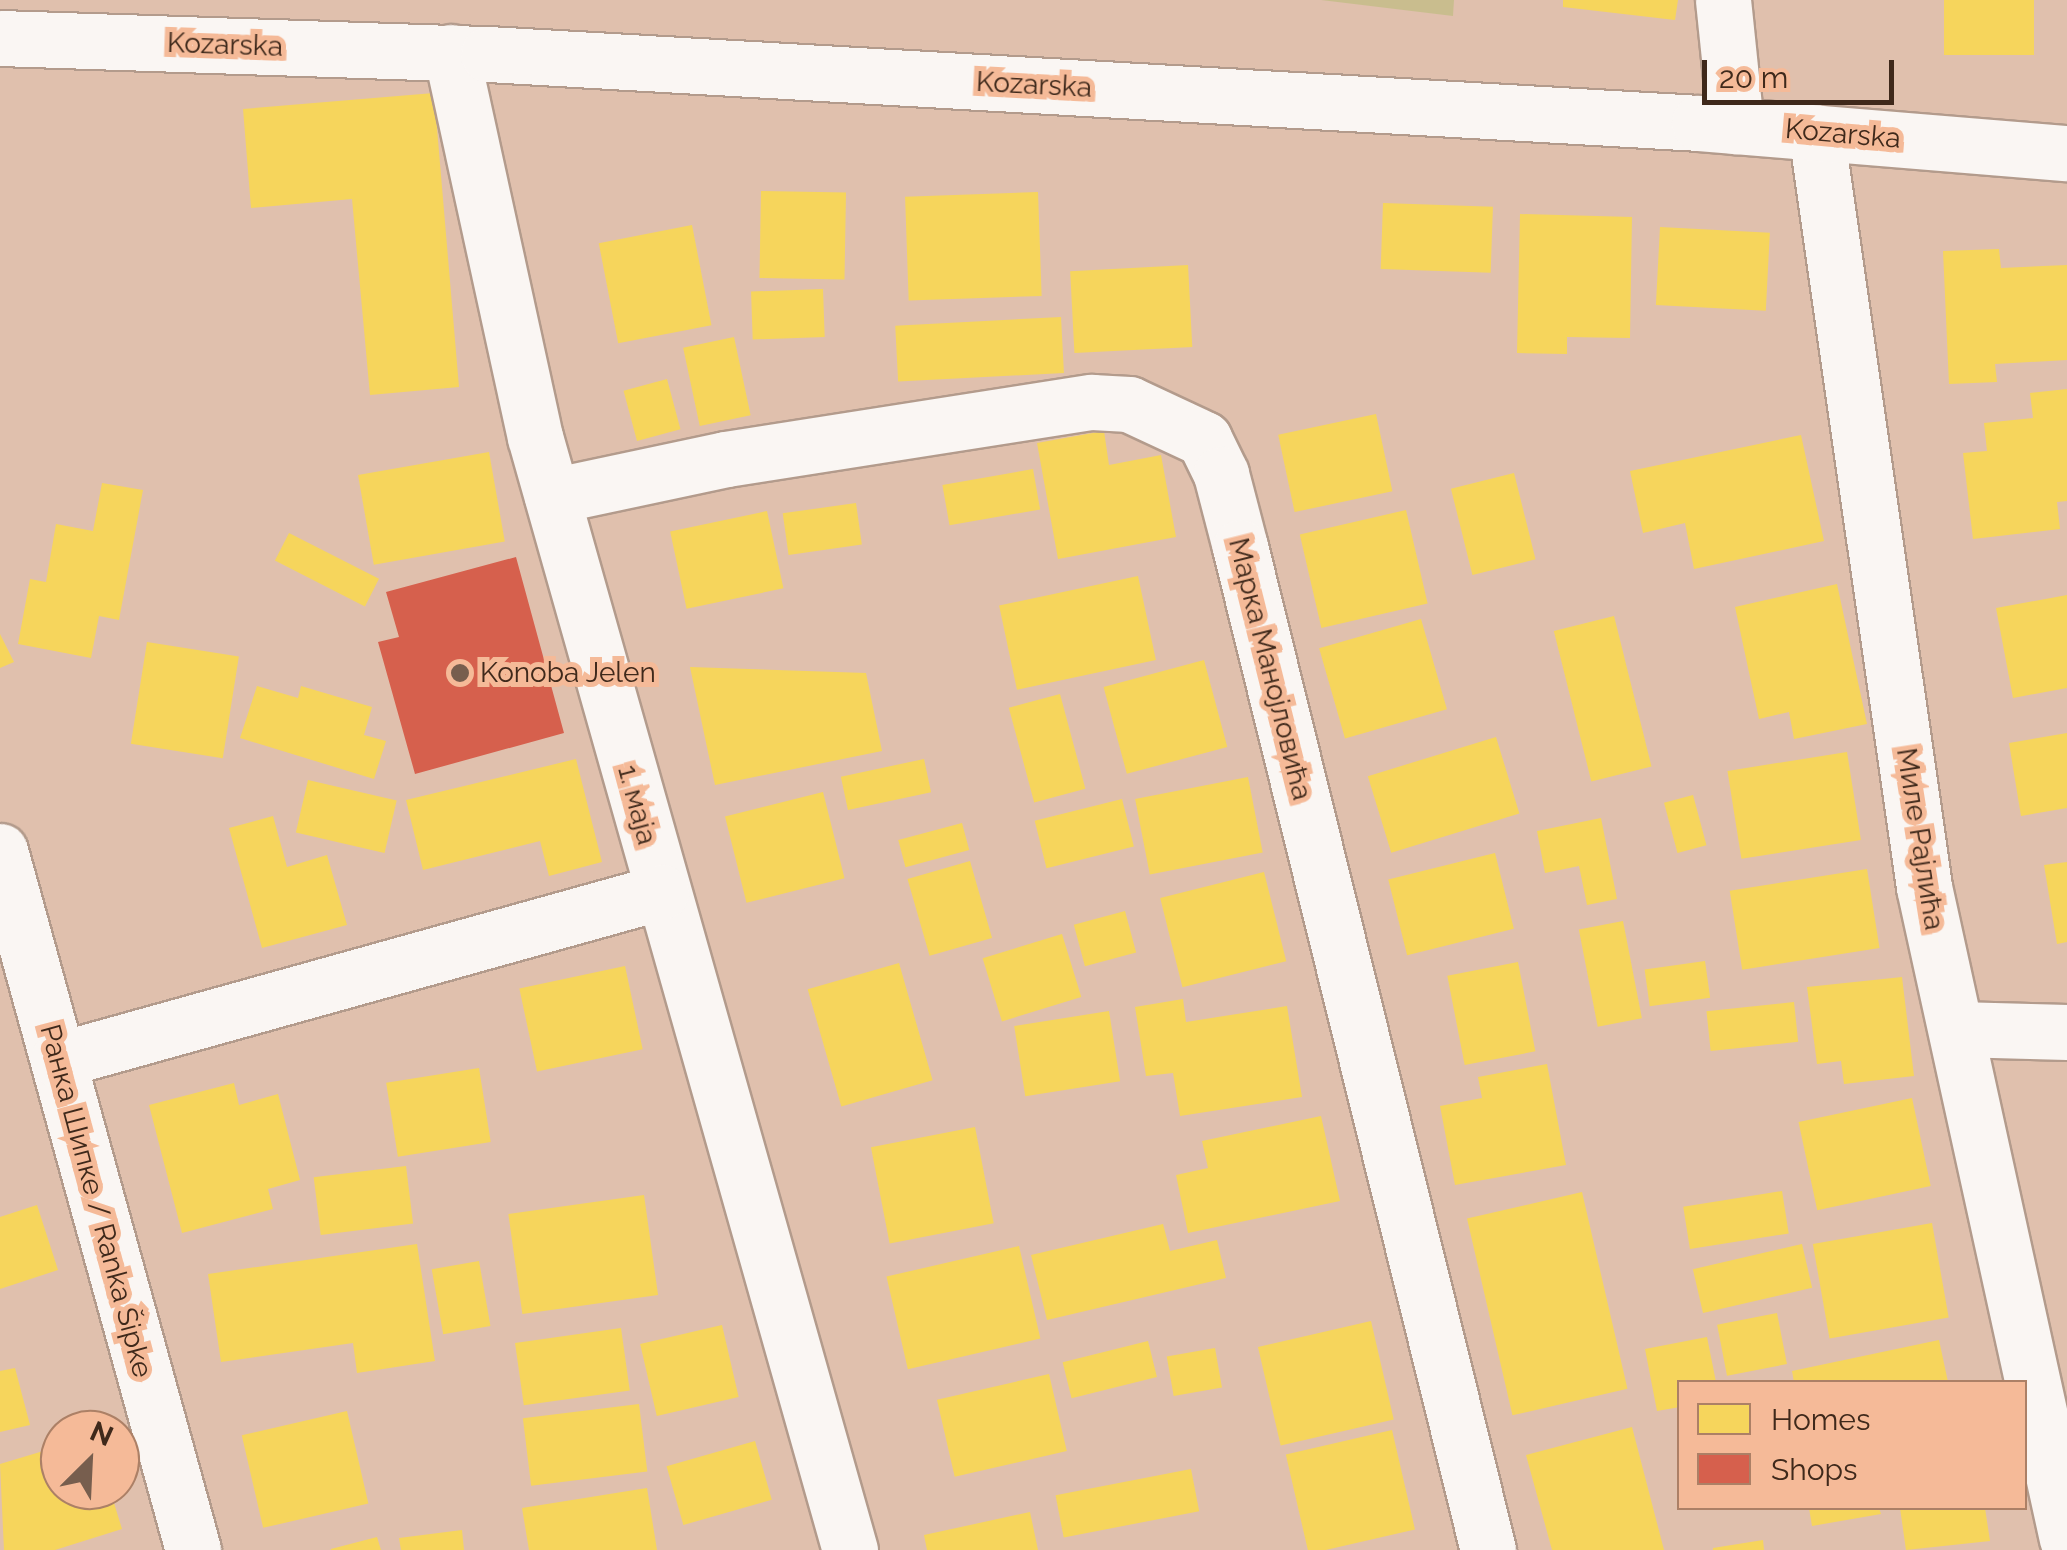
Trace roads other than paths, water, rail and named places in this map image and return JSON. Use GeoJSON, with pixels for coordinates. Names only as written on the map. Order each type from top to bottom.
{"type":"FeatureCollection","features":[{"type":"Feature","properties":{"kind":"street"},"geometry":{"type":"LineString","coordinates":[[1723,0],[1736,126]]}},
{"type":"Feature","properties":{"kind":"street","name":"Kozarska"},"geometry":{"type":"LineString","coordinates":[[0,38],[451,52],[1736,126],[2067,153]]}},
{"type":"Feature","properties":{"kind":"street","name":"1. маја"},"geometry":{"type":"LineString","coordinates":[[451,52],[552,496],[850,1550]]}},
{"type":"Feature","properties":{"kind":"street","name":"Миле Рајлића"},"geometry":{"type":"LineString","coordinates":[[1816,132],[1924,887],[2067,1538]]}},
{"type":"Feature","properties":{"kind":"street","name":"Марка Манојловића"},"geometry":{"type":"LineString","coordinates":[[552,496],[744,456],[1092,402],[1128,404],[1204,439],[1221,474],[1240,546],[1488,1550]]}},
{"type":"Feature","properties":{"kind":"street","name":"Ранка Шипке / Ranka Šipke"},"geometry":{"type":"LineString","coordinates":[[0,851],[193,1550]]}},
{"type":"Feature","properties":{"kind":"street"},"geometry":{"type":"LineString","coordinates":[[58,1060],[661,892]]}},
{"type":"Feature","properties":{"kind":"street"},"geometry":{"type":"LineString","coordinates":[[1956,1029],[2067,1032]]}},
{"type":"Feature","properties":{"kind":"place","name":"Konoba Jelen"},"geometry":{"type":"Point","coordinates":[460,673]}}]}
